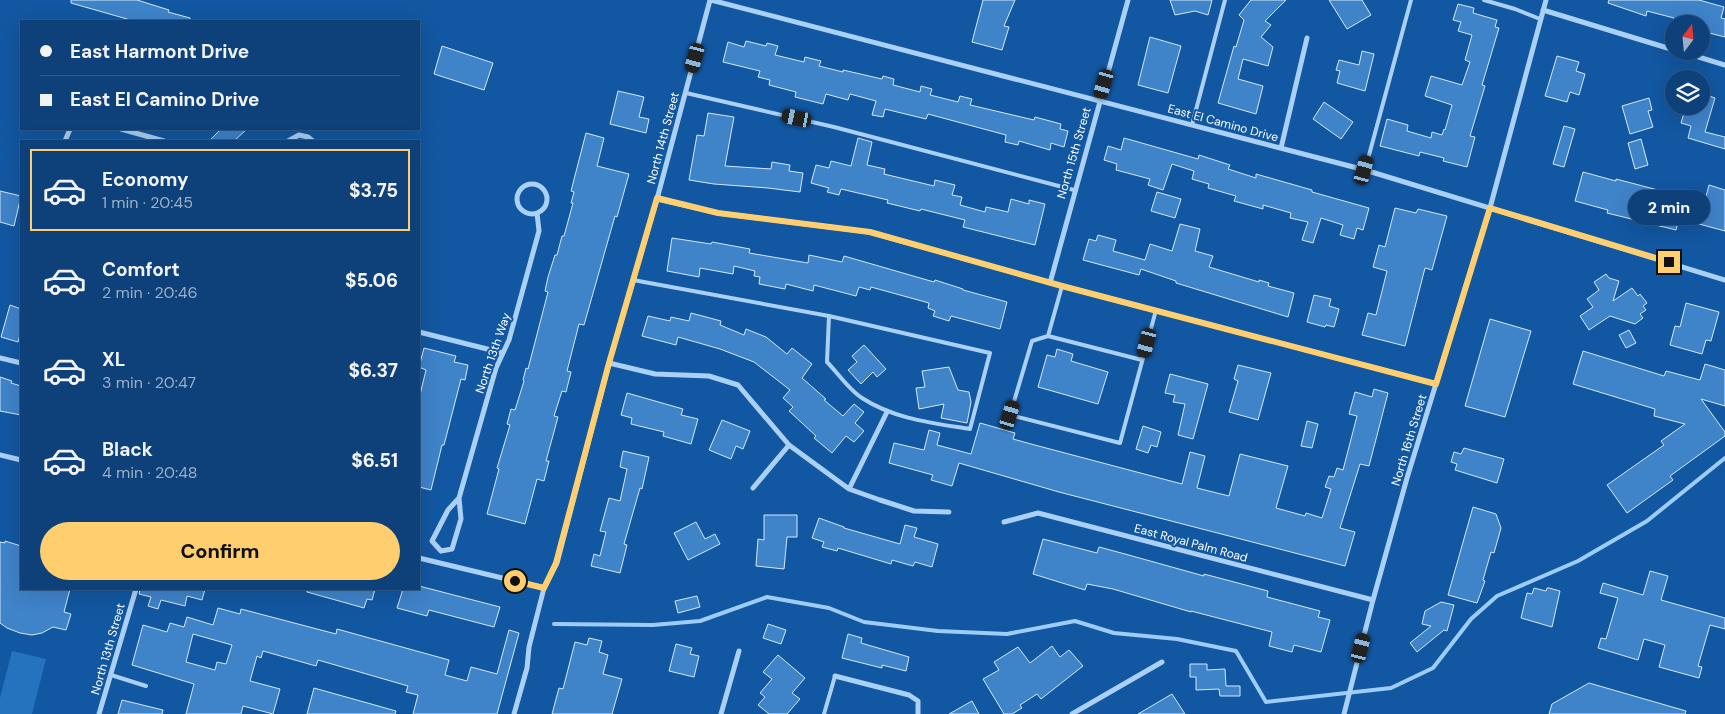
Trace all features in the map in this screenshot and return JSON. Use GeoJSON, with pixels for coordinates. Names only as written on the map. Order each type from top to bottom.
{"type":"FeatureCollection","features":[{"type":"Feature","properties":{"kind":"street","name":"North 14th Street"},"geometry":{"type":"LineString","coordinates":[[514,714],[527,668],[529,647],[544,588],[556,563],[609,363],[657,198],[711,0]]}},
{"type":"Feature","properties":{"kind":"street","name":"East El Camino Drive"},"geometry":{"type":"LineString","coordinates":[[711,0],[1364,170],[1725,280]]}},
{"type":"Feature","properties":{"kind":"street","name":"North 15th Street"},"geometry":{"type":"LineString","coordinates":[[1050,283],[1074,190],[1128,0]]}},
{"type":"Feature","properties":{"kind":"street","name":"North 16th Street"},"geometry":{"type":"LineString","coordinates":[[1344,714],[1373,600],[1490,208],[1546,0]]}},
{"type":"Feature","properties":{"kind":"street"},"geometry":{"type":"LineString","coordinates":[[1543,10],[1665,47]]}},
{"type":"Feature","properties":{"kind":"street"},"geometry":{"type":"LineString","coordinates":[[1280,148],[1307,38]]}},
{"type":"Feature","properties":{"kind":"street"},"geometry":{"type":"LineString","coordinates":[[1709,60],[1725,65]]}},
{"type":"Feature","properties":{"kind":"street"},"geometry":{"type":"LineString","coordinates":[[125,130],[160,140]]}},
{"type":"Feature","properties":{"kind":"street"},"geometry":{"type":"LineString","coordinates":[[290,140],[299,135],[312,140]]}},
{"type":"Feature","properties":{"kind":"street"},"geometry":{"type":"LineString","coordinates":[[528,184],[542,186],[547,194],[547,204],[536,214],[523,211],[517,203],[518,193],[528,184]]}},
{"type":"Feature","properties":{"kind":"street"},"geometry":{"type":"LineString","coordinates":[[657,198],[718,213],[870,232],[1050,283],[1436,384]]}},
{"type":"Feature","properties":{"kind":"street","name":"North 13th Way"},"geometry":{"type":"LineString","coordinates":[[441,551],[452,549],[461,519],[459,498],[496,368],[510,340],[539,231],[536,214]]}},
{"type":"Feature","properties":{"kind":"street"},"geometry":{"type":"LineString","coordinates":[[420,332],[503,353]]}},
{"type":"Feature","properties":{"kind":"street"},"geometry":{"type":"LineString","coordinates":[[0,358],[20,363]]}},
{"type":"Feature","properties":{"kind":"street"},"geometry":{"type":"LineString","coordinates":[[609,363],[655,374],[709,376],[738,385],[789,445],[849,489],[914,511],[949,512]]}},
{"type":"Feature","properties":{"kind":"street"},"geometry":{"type":"LineString","coordinates":[[849,489],[887,412]]}},
{"type":"Feature","properties":{"kind":"street"},"geometry":{"type":"LineString","coordinates":[[753,488],[789,445]]}},
{"type":"Feature","properties":{"kind":"street"},"geometry":{"type":"LineString","coordinates":[[0,455],[20,460]]}},
{"type":"Feature","properties":{"kind":"street","name":"North 13th Way"},"geometry":{"type":"LineString","coordinates":[[441,551],[432,541],[448,510],[459,498]]}},
{"type":"Feature","properties":{"kind":"street","name":"East Royal Palm Road"},"geometry":{"type":"LineString","coordinates":[[1004,522],[1038,513],[1373,600]]}},
{"type":"Feature","properties":{"kind":"street","name":"North 13th Way"},"geometry":{"type":"LineString","coordinates":[[437,563],[441,551]]}},
{"type":"Feature","properties":{"kind":"street"},"geometry":{"type":"LineString","coordinates":[[420,558],[544,588]]}},
{"type":"Feature","properties":{"kind":"street","name":"North 13th Street"},"geometry":{"type":"LineString","coordinates":[[100,714],[136,590]]}},
{"type":"Feature","properties":{"kind":"street"},"geometry":{"type":"LineString","coordinates":[[721,714],[739,652]]}},
{"type":"Feature","properties":{"kind":"street"},"geometry":{"type":"LineString","coordinates":[[1072,714],[1162,662]]}},
{"type":"Feature","properties":{"kind":"street"},"geometry":{"type":"LineString","coordinates":[[835,676],[909,695],[918,700],[918,714]]}},
{"type":"Feature","properties":{"kind":"lane"},"geometry":{"type":"LineString","coordinates":[[1192,125],[1225,0]]}},
{"type":"Feature","properties":{"kind":"lane"},"geometry":{"type":"LineString","coordinates":[[1364,170],[1411,0]]}},
{"type":"Feature","properties":{"kind":"lane"},"geometry":{"type":"LineString","coordinates":[[1484,0],[1540,19]]}},
{"type":"Feature","properties":{"kind":"lane"},"geometry":{"type":"LineString","coordinates":[[686,93],[834,127],[1074,190]]}},
{"type":"Feature","properties":{"kind":"lane"},"geometry":{"type":"LineString","coordinates":[[633,280],[829,316],[990,352],[970,429],[917,420],[887,412],[860,397],[826,362],[829,316]]}},
{"type":"Feature","properties":{"kind":"lane"},"geometry":{"type":"LineString","coordinates":[[1048,336],[1062,286]]}},
{"type":"Feature","properties":{"kind":"lane"},"geometry":{"type":"LineString","coordinates":[[1142,360],[1048,336],[1032,341],[1010,415],[1120,443],[1156,310]]}},
{"type":"Feature","properties":{"kind":"lane"},"geometry":{"type":"LineString","coordinates":[[110,675],[146,686]]}},
{"type":"Feature","properties":{"kind":"lane"},"geometry":{"type":"LineString","coordinates":[[824,714],[835,676]]}},
{"type":"Feature","properties":{"kind":"shaded area"},"geometry":{"type":"Polygon","coordinates":[[[12,651],[46,659],[32,714],[0,714],[0,698],[12,651]]]}},
{"type":"Feature","properties":{"kind":"building"},"geometry":{"type":"Polygon","coordinates":[[[71,0],[137,0],[169,10],[168,12],[190,18],[190,20],[130,20],[71,3],[71,0]]]}},
{"type":"Feature","properties":{"kind":"building"},"geometry":{"type":"Polygon","coordinates":[[[983,0],[1015,0],[1004,26],[1009,27],[1002,50],[972,42],[983,0]]]}},
{"type":"Feature","properties":{"kind":"building"},"geometry":{"type":"Polygon","coordinates":[[[1170,0],[1212,0],[1208,15],[1195,11],[1175,15],[1170,0]]]}},
{"type":"Feature","properties":{"kind":"building"},"geometry":{"type":"Polygon","coordinates":[[[1251,0],[1286,0],[1265,21],[1271,25],[1261,37],[1273,47],[1268,66],[1243,59],[1238,79],[1263,86],[1256,114],[1218,103],[1234,46],[1236,47],[1244,20],[1239,15],[1251,0]]]}},
{"type":"Feature","properties":{"kind":"building"},"geometry":{"type":"Polygon","coordinates":[[[1329,0],[1362,0],[1371,15],[1347,29],[1329,0]]]}},
{"type":"Feature","properties":{"kind":"building"},"geometry":{"type":"Polygon","coordinates":[[[1609,0],[1699,0],[1724,7],[1721,18],[1725,19],[1725,37],[1710,33],[1710,15],[1665,16],[1647,11],[1646,16],[1608,3],[1609,0]]]}},
{"type":"Feature","properties":{"kind":"building"},"geometry":{"type":"Polygon","coordinates":[[[1458,4],[1474,8],[1473,13],[1497,20],[1495,27],[1499,28],[1482,85],[1485,86],[1470,136],[1475,137],[1467,167],[1443,161],[1444,158],[1420,152],[1419,156],[1380,146],[1387,119],[1408,125],[1407,131],[1431,138],[1432,132],[1442,135],[1445,130],[1452,105],[1425,96],[1431,76],[1462,85],[1470,62],[1465,60],[1472,35],[1458,31],[1461,22],[1453,20],[1458,4]]]}},
{"type":"Feature","properties":{"kind":"building"},"geometry":{"type":"Polygon","coordinates":[[[1150,37],[1181,46],[1168,93],[1138,85],[1150,37]]]}},
{"type":"Feature","properties":{"kind":"building"},"geometry":{"type":"Polygon","coordinates":[[[746,41],[766,46],[767,43],[778,46],[775,55],[804,62],[805,57],[821,61],[819,66],[882,79],[883,76],[894,79],[893,85],[920,92],[921,86],[932,89],[930,95],[958,102],[960,96],[972,99],[970,105],[1034,120],[1035,117],[1061,124],[1060,129],[1068,131],[1064,147],[1051,143],[1050,150],[1019,141],[1018,145],[1005,142],[1006,135],[928,114],[926,119],[885,109],[883,117],[872,115],[876,101],[850,94],[848,100],[826,94],[823,104],[795,97],[796,92],[769,85],[770,80],[758,77],[760,71],[723,62],[728,42],[744,47],[746,41]]]}},
{"type":"Feature","properties":{"kind":"building"},"geometry":{"type":"Polygon","coordinates":[[[442,46],[493,63],[484,90],[434,74],[442,46]]]}},
{"type":"Feature","properties":{"kind":"building"},"geometry":{"type":"Polygon","coordinates":[[[1362,51],[1374,54],[1365,91],[1337,83],[1340,71],[1336,70],[1339,60],[1359,65],[1362,51]]]}},
{"type":"Feature","properties":{"kind":"building"},"geometry":{"type":"Polygon","coordinates":[[[1557,56],[1579,62],[1576,71],[1585,74],[1579,95],[1570,92],[1567,102],[1545,96],[1557,56]]]}},
{"type":"Feature","properties":{"kind":"building"},"geometry":{"type":"Polygon","coordinates":[[[618,91],[644,97],[639,117],[649,119],[646,133],[610,124],[618,91]]]}},
{"type":"Feature","properties":{"kind":"building"},"geometry":{"type":"Polygon","coordinates":[[[1710,96],[1715,98],[1710,115],[1710,96]]]}},
{"type":"Feature","properties":{"kind":"building"},"geometry":{"type":"Polygon","coordinates":[[[1649,98],[1652,110],[1648,111],[1653,127],[1630,134],[1622,106],[1649,98]]]}},
{"type":"Feature","properties":{"kind":"building"},"geometry":{"type":"Polygon","coordinates":[[[1324,102],[1353,122],[1341,139],[1313,119],[1324,102]]]}},
{"type":"Feature","properties":{"kind":"building"},"geometry":{"type":"Polygon","coordinates":[[[708,113],[734,117],[725,166],[771,169],[772,162],[790,165],[789,171],[803,173],[800,192],[689,180],[697,135],[704,136],[708,113]]]}},
{"type":"Feature","properties":{"kind":"building"},"geometry":{"type":"Polygon","coordinates":[[[1683,115],[1710,115],[1705,132],[1725,137],[1725,149],[1688,138],[1691,126],[1681,123],[1683,115]]]}},
{"type":"Feature","properties":{"kind":"building"},"geometry":{"type":"Polygon","coordinates":[[[1564,126],[1575,129],[1564,167],[1553,164],[1564,126]]]}},
{"type":"Feature","properties":{"kind":"building"},"geometry":{"type":"Polygon","coordinates":[[[220,130],[246,130],[235,140],[210,140],[220,130]]]}},
{"type":"Feature","properties":{"kind":"building"},"geometry":{"type":"Polygon","coordinates":[[[586,133],[604,138],[597,166],[629,174],[584,325],[579,324],[567,371],[571,372],[566,392],[562,391],[554,416],[558,417],[546,461],[549,461],[544,481],[537,479],[525,524],[487,514],[499,469],[497,468],[510,425],[507,424],[511,409],[515,410],[526,368],[528,369],[548,292],[545,291],[548,277],[562,236],[564,236],[573,203],[571,203],[574,192],[571,191],[586,133]]]}},
{"type":"Feature","properties":{"kind":"building"},"geometry":{"type":"Polygon","coordinates":[[[858,138],[872,142],[867,165],[885,169],[884,174],[934,186],[935,180],[955,185],[952,195],[962,197],[960,205],[985,212],[986,207],[1008,212],[1011,199],[1029,204],[1029,200],[1045,204],[1035,245],[963,227],[965,220],[887,203],[888,200],[841,189],[839,195],[827,192],[829,188],[811,183],[816,165],[829,168],[831,161],[851,166],[858,138]]]}},
{"type":"Feature","properties":{"kind":"building"},"geometry":{"type":"Polygon","coordinates":[[[1124,138],[1198,159],[1199,155],[1230,165],[1228,169],[1256,178],[1256,174],[1369,208],[1363,230],[1357,228],[1354,239],[1340,235],[1343,225],[1321,218],[1313,243],[1302,240],[1308,222],[1290,218],[1291,213],[1263,205],[1263,209],[1234,201],[1236,196],[1208,188],[1209,184],[1192,179],[1194,171],[1172,164],[1163,190],[1148,185],[1150,179],[1116,170],[1117,164],[1104,160],[1108,146],[1121,150],[1124,138]]]}},
{"type":"Feature","properties":{"kind":"building"},"geometry":{"type":"Polygon","coordinates":[[[1641,139],[1648,165],[1635,169],[1628,143],[1641,139]]]}},
{"type":"Feature","properties":{"kind":"building"},"geometry":{"type":"Polygon","coordinates":[[[1583,172],[1677,195],[1676,199],[1684,201],[1676,230],[1607,213],[1608,210],[1575,201],[1583,172]]]}},
{"type":"Feature","properties":{"kind":"building"},"geometry":{"type":"Polygon","coordinates":[[[1709,185],[1725,190],[1725,231],[1699,224],[1709,185]]]}},
{"type":"Feature","properties":{"kind":"building"},"geometry":{"type":"Polygon","coordinates":[[[0,191],[20,196],[14,226],[0,222],[0,191]]]}},
{"type":"Feature","properties":{"kind":"building"},"geometry":{"type":"Polygon","coordinates":[[[1157,192],[1181,199],[1175,218],[1151,211],[1157,192]]]}},
{"type":"Feature","properties":{"kind":"building"},"geometry":{"type":"Polygon","coordinates":[[[1395,208],[1416,213],[1418,209],[1447,216],[1432,270],[1425,268],[1405,346],[1362,335],[1368,313],[1376,315],[1387,271],[1373,267],[1379,245],[1385,247],[1395,208]]]}},
{"type":"Feature","properties":{"kind":"building"},"geometry":{"type":"Polygon","coordinates":[[[1180,224],[1200,229],[1195,251],[1213,256],[1209,267],[1259,282],[1259,280],[1269,283],[1268,286],[1294,293],[1288,317],[1176,283],[1176,281],[1141,269],[1139,275],[1083,260],[1089,239],[1096,241],[1098,235],[1116,240],[1113,251],[1145,260],[1150,244],[1172,251],[1180,224]]]}},
{"type":"Feature","properties":{"kind":"building"},"geometry":{"type":"Polygon","coordinates":[[[672,238],[711,244],[712,242],[750,249],[749,253],[808,263],[809,255],[842,262],[844,256],[934,282],[935,280],[1007,302],[1000,329],[951,316],[949,321],[933,316],[935,311],[928,308],[929,303],[871,287],[870,290],[859,287],[856,296],[814,285],[813,291],[786,284],[785,289],[759,284],[760,277],[754,276],[755,271],[734,266],[733,274],[700,268],[699,277],[667,271],[672,238]]]}},
{"type":"Feature","properties":{"kind":"building"},"geometry":{"type":"Polygon","coordinates":[[[1606,274],[1609,278],[1619,281],[1613,301],[1632,288],[1647,303],[1643,306],[1646,310],[1640,314],[1643,318],[1635,324],[1610,316],[1589,330],[1580,316],[1593,307],[1587,299],[1599,290],[1594,282],[1606,274]]]}},
{"type":"Feature","properties":{"kind":"building"},"geometry":{"type":"Polygon","coordinates":[[[1314,295],[1331,299],[1329,306],[1339,309],[1334,327],[1326,325],[1325,327],[1307,322],[1314,295]]]}},
{"type":"Feature","properties":{"kind":"building"},"geometry":{"type":"Polygon","coordinates":[[[1686,303],[1719,312],[1711,341],[1706,340],[1702,354],[1670,345],[1675,326],[1680,327],[1686,303]]]}},
{"type":"Feature","properties":{"kind":"building"},"geometry":{"type":"Polygon","coordinates":[[[10,305],[20,309],[20,335],[18,342],[1,337],[10,305]]]}},
{"type":"Feature","properties":{"kind":"building"},"geometry":{"type":"Polygon","coordinates":[[[691,313],[721,321],[720,325],[744,335],[746,329],[766,337],[787,354],[792,348],[812,364],[802,378],[826,399],[824,400],[843,416],[854,404],[864,412],[855,423],[864,431],[854,442],[846,436],[832,453],[814,438],[816,436],[789,411],[793,407],[783,398],[790,390],[754,362],[720,349],[678,337],[676,345],[642,336],[648,316],[670,321],[671,317],[689,321],[691,313]]]}},
{"type":"Feature","properties":{"kind":"building"},"geometry":{"type":"Polygon","coordinates":[[[1490,319],[1531,331],[1505,417],[1465,406],[1490,319]]]}},
{"type":"Feature","properties":{"kind":"building"},"geometry":{"type":"Polygon","coordinates":[[[1629,330],[1636,343],[1626,348],[1619,335],[1629,330]]]}},
{"type":"Feature","properties":{"kind":"building"},"geometry":{"type":"Polygon","coordinates":[[[864,345],[886,369],[877,377],[873,372],[861,384],[848,370],[857,362],[852,356],[864,345]]]}},
{"type":"Feature","properties":{"kind":"building"},"geometry":{"type":"Polygon","coordinates":[[[424,348],[456,356],[454,362],[468,365],[465,380],[461,379],[431,490],[420,487],[420,395],[426,370],[420,367],[424,348]]]}},
{"type":"Feature","properties":{"kind":"building"},"geometry":{"type":"Polygon","coordinates":[[[1057,349],[1073,354],[1071,361],[1108,372],[1098,404],[1038,387],[1047,355],[1055,357],[1057,349]]]}},
{"type":"Feature","properties":{"kind":"building"},"geometry":{"type":"Polygon","coordinates":[[[1583,351],[1664,376],[1666,371],[1700,380],[1705,364],[1725,370],[1725,406],[1701,399],[1725,432],[1725,436],[1670,476],[1673,480],[1627,513],[1607,485],[1664,445],[1661,441],[1685,424],[1654,416],[1655,409],[1573,384],[1583,351]]]}},
{"type":"Feature","properties":{"kind":"building"},"geometry":{"type":"Polygon","coordinates":[[[1238,365],[1271,373],[1258,420],[1229,412],[1238,381],[1234,379],[1238,365]]]}},
{"type":"Feature","properties":{"kind":"building"},"geometry":{"type":"Polygon","coordinates":[[[949,367],[958,390],[969,392],[971,402],[967,423],[941,418],[944,404],[919,409],[916,388],[925,387],[922,371],[949,367]]]}},
{"type":"Feature","properties":{"kind":"building"},"geometry":{"type":"Polygon","coordinates":[[[1170,374],[1208,384],[1193,439],[1178,435],[1185,404],[1173,402],[1175,395],[1165,393],[1170,374]]]}},
{"type":"Feature","properties":{"kind":"building"},"geometry":{"type":"Polygon","coordinates":[[[0,377],[20,386],[20,415],[0,411],[0,377]]]}},
{"type":"Feature","properties":{"kind":"building"},"geometry":{"type":"Polygon","coordinates":[[[1374,389],[1388,393],[1369,466],[1360,464],[1340,528],[1355,532],[1345,566],[1059,492],[959,463],[952,486],[931,480],[933,475],[889,463],[894,443],[924,450],[929,430],[940,433],[937,445],[971,454],[980,423],[1015,433],[1013,439],[1182,484],[1190,452],[1205,456],[1197,488],[1229,496],[1240,454],[1288,466],[1276,508],[1305,516],[1306,513],[1322,518],[1331,489],[1325,487],[1329,476],[1334,477],[1337,468],[1343,470],[1357,416],[1349,414],[1355,392],[1372,397],[1374,389]]]}},
{"type":"Feature","properties":{"kind":"building"},"geometry":{"type":"Polygon","coordinates":[[[627,393],[683,409],[681,415],[698,419],[691,444],[663,436],[664,432],[631,424],[632,418],[621,415],[627,393]]]}},
{"type":"Feature","properties":{"kind":"building"},"geometry":{"type":"Polygon","coordinates":[[[722,420],[750,431],[743,449],[736,446],[731,459],[709,450],[722,420]]]}},
{"type":"Feature","properties":{"kind":"building"},"geometry":{"type":"Polygon","coordinates":[[[1307,421],[1318,424],[1312,448],[1301,446],[1307,421]]]}},
{"type":"Feature","properties":{"kind":"building"},"geometry":{"type":"Polygon","coordinates":[[[1143,426],[1161,432],[1157,447],[1151,445],[1148,453],[1136,449],[1143,426]]]}},
{"type":"Feature","properties":{"kind":"building"},"geometry":{"type":"Polygon","coordinates":[[[1464,448],[1504,459],[1497,483],[1455,470],[1457,464],[1451,462],[1454,452],[1461,454],[1464,448]]]}},
{"type":"Feature","properties":{"kind":"building"},"geometry":{"type":"Polygon","coordinates":[[[623,451],[649,457],[642,489],[640,488],[624,544],[627,545],[620,573],[591,566],[594,554],[600,556],[606,532],[600,531],[609,498],[620,501],[627,469],[620,467],[623,451]]]}},
{"type":"Feature","properties":{"kind":"building"},"geometry":{"type":"Polygon","coordinates":[[[1473,507],[1496,514],[1501,528],[1494,553],[1491,552],[1483,580],[1485,581],[1477,603],[1448,595],[1473,507]]]}},
{"type":"Feature","properties":{"kind":"building"},"geometry":{"type":"Polygon","coordinates":[[[764,515],[797,515],[797,537],[787,537],[784,569],[756,566],[758,539],[764,540],[764,515]]]}},
{"type":"Feature","properties":{"kind":"building"},"geometry":{"type":"Polygon","coordinates":[[[819,518],[844,528],[900,544],[905,525],[917,528],[914,537],[938,544],[932,567],[915,562],[913,566],[892,560],[891,564],[838,548],[837,551],[822,547],[824,542],[812,538],[819,518]]]}},
{"type":"Feature","properties":{"kind":"building"},"geometry":{"type":"Polygon","coordinates":[[[696,522],[705,539],[715,534],[720,544],[688,560],[674,533],[696,522]]]}},
{"type":"Feature","properties":{"kind":"building"},"geometry":{"type":"Polygon","coordinates":[[[1043,539],[1097,553],[1099,547],[1204,576],[1204,574],[1268,591],[1267,597],[1320,611],[1318,617],[1330,620],[1321,652],[1294,645],[1292,652],[1269,646],[1272,632],[1191,612],[1113,589],[1087,584],[1085,590],[1033,574],[1043,539]]]}},
{"type":"Feature","properties":{"kind":"building"},"geometry":{"type":"Polygon","coordinates":[[[5,541],[20,546],[20,590],[70,590],[64,612],[71,614],[66,630],[53,627],[42,633],[32,635],[20,633],[0,623],[0,542],[5,543],[5,541]]]}},
{"type":"Feature","properties":{"kind":"building"},"geometry":{"type":"Polygon","coordinates":[[[1650,571],[1668,576],[1661,600],[1725,618],[1725,629],[1710,625],[1698,666],[1702,667],[1699,678],[1659,667],[1665,645],[1644,639],[1638,660],[1598,648],[1601,638],[1606,639],[1618,598],[1600,593],[1603,583],[1643,595],[1650,571]]]}},
{"type":"Feature","properties":{"kind":"building"},"geometry":{"type":"Polygon","coordinates":[[[420,586],[500,607],[494,627],[429,610],[427,616],[397,608],[403,590],[420,590],[420,586]]]}},
{"type":"Feature","properties":{"kind":"building"},"geometry":{"type":"Polygon","coordinates":[[[1534,588],[1546,591],[1549,588],[1560,591],[1552,627],[1521,618],[1527,593],[1532,594],[1534,588]]]}},
{"type":"Feature","properties":{"kind":"building"},"geometry":{"type":"Polygon","coordinates":[[[140,590],[205,590],[202,600],[187,596],[185,606],[161,600],[158,609],[148,606],[151,597],[139,594],[140,590]]]}},
{"type":"Feature","properties":{"kind":"building"},"geometry":{"type":"Polygon","coordinates":[[[307,590],[375,590],[372,600],[367,599],[364,608],[307,592],[307,590]]]}},
{"type":"Feature","properties":{"kind":"building"},"geometry":{"type":"Polygon","coordinates":[[[697,596],[700,607],[678,613],[675,601],[697,596]]]}},
{"type":"Feature","properties":{"kind":"building"},"geometry":{"type":"Polygon","coordinates":[[[1441,602],[1454,605],[1447,631],[1444,630],[1417,652],[1410,643],[1431,626],[1422,624],[1425,611],[1441,602]]]}},
{"type":"Feature","properties":{"kind":"building"},"geometry":{"type":"Polygon","coordinates":[[[218,608],[240,614],[241,609],[336,634],[337,629],[449,660],[445,675],[467,681],[471,667],[497,674],[509,630],[519,633],[497,714],[413,714],[418,695],[406,692],[408,686],[318,660],[316,666],[263,651],[261,658],[257,656],[250,681],[280,689],[273,714],[243,706],[241,714],[186,714],[194,684],[132,665],[143,625],[167,632],[170,623],[184,627],[187,617],[213,625],[218,608]],[[193,634],[186,662],[215,670],[217,662],[226,664],[232,645],[193,634]]]}},
{"type":"Feature","properties":{"kind":"building"},"geometry":{"type":"Polygon","coordinates":[[[768,624],[786,630],[781,644],[763,638],[768,624]]]}},
{"type":"Feature","properties":{"kind":"building"},"geometry":{"type":"Polygon","coordinates":[[[848,634],[862,638],[861,643],[909,657],[906,671],[882,665],[882,668],[842,658],[848,634]]]}},
{"type":"Feature","properties":{"kind":"building"},"geometry":{"type":"Polygon","coordinates":[[[589,638],[602,641],[599,652],[608,655],[603,674],[622,679],[612,714],[552,714],[559,688],[563,689],[575,642],[587,645],[589,638]]]}},
{"type":"Feature","properties":{"kind":"building"},"geometry":{"type":"Polygon","coordinates":[[[676,644],[692,648],[690,654],[699,656],[694,677],[669,671],[676,644]]]}},
{"type":"Feature","properties":{"kind":"building"},"geometry":{"type":"Polygon","coordinates":[[[1052,646],[1060,657],[1069,650],[1083,666],[1041,699],[1037,694],[1020,705],[1022,708],[1012,714],[1004,714],[983,679],[999,670],[994,662],[1018,647],[1030,663],[1052,646]]]}},
{"type":"Feature","properties":{"kind":"building"},"geometry":{"type":"Polygon","coordinates":[[[778,655],[805,678],[792,693],[800,699],[787,714],[769,714],[758,705],[765,697],[760,693],[772,679],[763,672],[778,655]]]}},
{"type":"Feature","properties":{"kind":"building"},"geometry":{"type":"Polygon","coordinates":[[[1190,664],[1207,664],[1207,670],[1225,669],[1226,686],[1240,686],[1240,696],[1220,696],[1219,689],[1196,690],[1196,677],[1190,677],[1190,664]]]}},
{"type":"Feature","properties":{"kind":"building"},"geometry":{"type":"Polygon","coordinates":[[[1589,683],[1686,711],[1685,714],[1549,714],[1552,704],[1589,683]]]}},
{"type":"Feature","properties":{"kind":"building"},"geometry":{"type":"Polygon","coordinates":[[[314,688],[396,711],[395,714],[307,714],[314,688]]]}},
{"type":"Feature","properties":{"kind":"building"},"geometry":{"type":"Polygon","coordinates":[[[1172,694],[1185,714],[1138,714],[1172,694]]]}},
{"type":"Feature","properties":{"kind":"building"},"geometry":{"type":"Polygon","coordinates":[[[122,700],[163,710],[162,714],[118,714],[122,700]]]}},
{"type":"Feature","properties":{"kind":"building"},"geometry":{"type":"Polygon","coordinates":[[[972,701],[979,714],[949,714],[972,701]]]}},
{"type":"Feature","properties":{"kind":"waterway"},"geometry":{"type":"LineString","coordinates":[[554,624],[653,625],[700,621],[767,597],[829,608],[864,622],[938,631],[1007,634],[1075,621],[1114,633],[1177,639],[1236,651],[1266,702],[1391,688],[1433,668],[1471,619],[1497,596],[1578,561],[1647,521],[1725,458]]}},
{"type":"Feature","properties":{"kind":"route"},"geometry":{"type":"LineString","coordinates":[[515,581],[544,588],[556,563],[609,363],[657,198],[718,213],[870,232],[1062,286],[1436,384],[1490,208],[1669,262]]}}]}
